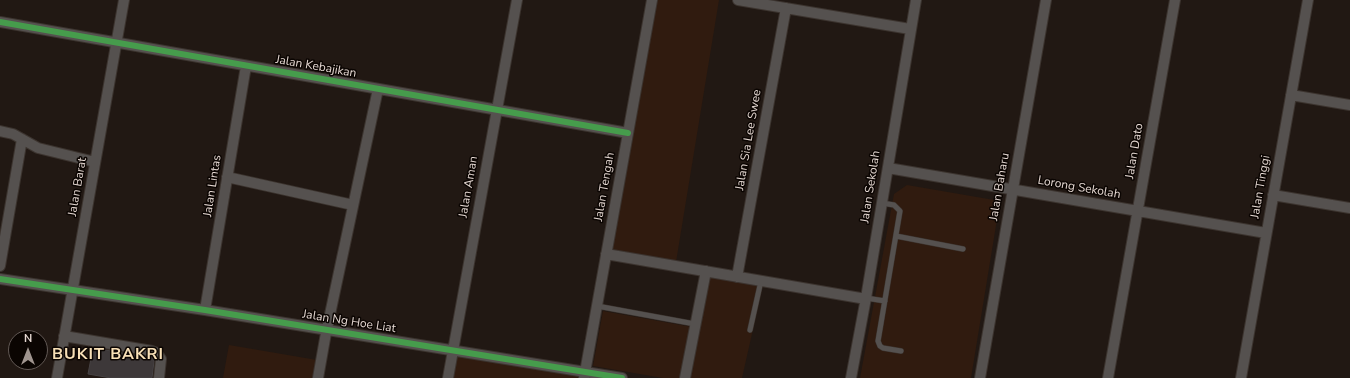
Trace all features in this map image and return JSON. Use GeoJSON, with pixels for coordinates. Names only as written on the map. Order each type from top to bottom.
{"type":"FeatureCollection","features":[{"type":"Feature","properties":{"kind":"street","name":"Jalan Barat"},"geometry":{"type":"LineString","coordinates":[[57,378],[124,0]]}},
{"type":"Feature","properties":{"kind":"street","name":"Jalan Aman"},"geometry":{"type":"LineString","coordinates":[[448,378],[517,0]]}},
{"type":"Feature","properties":{"kind":"street","name":"Jalan Tengah"},"geometry":{"type":"LineString","coordinates":[[584,375],[652,0]]}},
{"type":"Feature","properties":{"kind":"street"},"geometry":{"type":"LineString","coordinates":[[738,0],[910,29]]}},
{"type":"Feature","properties":{"kind":"street","name":"Jalan Sekolah"},"geometry":{"type":"LineString","coordinates":[[851,378],[866,299],[916,0]]}},
{"type":"Feature","properties":{"kind":"street","name":"Jalan Baharu"},"geometry":{"type":"LineString","coordinates":[[980,378],[1046,0]]}},
{"type":"Feature","properties":{"kind":"street","name":"Jalan Dato"},"geometry":{"type":"LineString","coordinates":[[1108,378],[1175,0]]}},
{"type":"Feature","properties":{"kind":"street","name":"Jalan Tinggi"},"geometry":{"type":"LineString","coordinates":[[1241,378],[1308,0]]}},
{"type":"Feature","properties":{"kind":"street","name":"Jalan Sia Lee Swee"},"geometry":{"type":"LineString","coordinates":[[738,277],[786,8]]}},
{"type":"Feature","properties":{"kind":"street","name":"Jalan Kebajikan"},"geometry":{"type":"LineString","coordinates":[[0,22],[628,133]]}},
{"type":"Feature","properties":{"kind":"street","name":"Jalan Lintas"},"geometry":{"type":"LineString","coordinates":[[205,310],[246,66]]}},
{"type":"Feature","properties":{"kind":"street"},"geometry":{"type":"LineString","coordinates":[[318,378],[378,89]]}},
{"type":"Feature","properties":{"kind":"street"},"geometry":{"type":"LineString","coordinates":[[1291,95],[1350,105]]}},
{"type":"Feature","properties":{"kind":"street"},"geometry":{"type":"LineString","coordinates":[[0,131],[13,134],[38,148],[95,162]]}},
{"type":"Feature","properties":{"kind":"street"},"geometry":{"type":"LineString","coordinates":[[0,266],[22,139]]}},
{"type":"Feature","properties":{"kind":"street","name":"Lorong Sekolah"},"geometry":{"type":"LineString","coordinates":[[888,168],[1266,233]]}},
{"type":"Feature","properties":{"kind":"street"},"geometry":{"type":"LineString","coordinates":[[227,177],[353,205]]}},
{"type":"Feature","properties":{"kind":"street"},"geometry":{"type":"LineString","coordinates":[[1273,195],[1350,208]]}},
{"type":"Feature","properties":{"kind":"street"},"geometry":{"type":"LineString","coordinates":[[606,254],[866,299]]}},
{"type":"Feature","properties":{"kind":"street"},"geometry":{"type":"LineString","coordinates":[[686,378],[706,271]]}},
{"type":"Feature","properties":{"kind":"street","name":"Jalan Ng Hoe Liat"},"geometry":{"type":"LineString","coordinates":[[0,279],[205,310],[326,335],[453,350],[584,375],[622,378]]}},
{"type":"Feature","properties":{"kind":"street"},"geometry":{"type":"LineString","coordinates":[[64,336],[157,353],[161,359],[159,378]]}},
{"type":"Feature","properties":{"kind":"lane"},"geometry":{"type":"LineString","coordinates":[[882,203],[894,205],[900,210],[878,343],[883,348],[901,352]]}},
{"type":"Feature","properties":{"kind":"lane"},"geometry":{"type":"LineString","coordinates":[[896,236],[963,249]]}},
{"type":"Feature","properties":{"kind":"lane"},"geometry":{"type":"LineString","coordinates":[[750,330],[760,281]]}},
{"type":"Feature","properties":{"kind":"lane"},"geometry":{"type":"LineString","coordinates":[[866,299],[885,302]]}},
{"type":"Feature","properties":{"kind":"lane"},"geometry":{"type":"LineString","coordinates":[[597,306],[696,324]]}},
{"type":"Feature","properties":{"kind":"shaded area"},"geometry":{"type":"Polygon","coordinates":[[[656,0],[719,0],[676,262],[611,249],[656,0]]]}},
{"type":"Feature","properties":{"kind":"shaded area"},"geometry":{"type":"Polygon","coordinates":[[[907,185],[1000,201],[971,378],[860,378],[894,194],[907,185]]]}},
{"type":"Feature","properties":{"kind":"shaded area"},"geometry":{"type":"Polygon","coordinates":[[[708,275],[763,285],[742,378],[689,378],[708,275]]]}},
{"type":"Feature","properties":{"kind":"shaded area"},"geometry":{"type":"Polygon","coordinates":[[[603,311],[692,327],[682,378],[663,378],[593,366],[603,311]]]}},
{"type":"Feature","properties":{"kind":"shaded area"},"geometry":{"type":"Polygon","coordinates":[[[229,345],[317,360],[314,378],[223,378],[229,345]]]}},
{"type":"Feature","properties":{"kind":"shaded area"},"geometry":{"type":"Polygon","coordinates":[[[448,353],[599,378],[444,378],[448,353]]]}},
{"type":"Feature","properties":{"kind":"building"},"geometry":{"type":"Polygon","coordinates":[[[93,348],[153,358],[152,378],[111,378],[88,374],[93,348]]]}},
{"type":"Feature","properties":{"kind":"cycle path"},"geometry":{"type":"LineString","coordinates":[[0,22],[628,133]]}},
{"type":"Feature","properties":{"kind":"cycle path"},"geometry":{"type":"LineString","coordinates":[[0,279],[205,310],[622,378]]}},
{"type":"Feature","properties":{"kind":"district","name":"BUKIT BAKRI"},"geometry":{"type":"Point","coordinates":[108,355]}}]}
